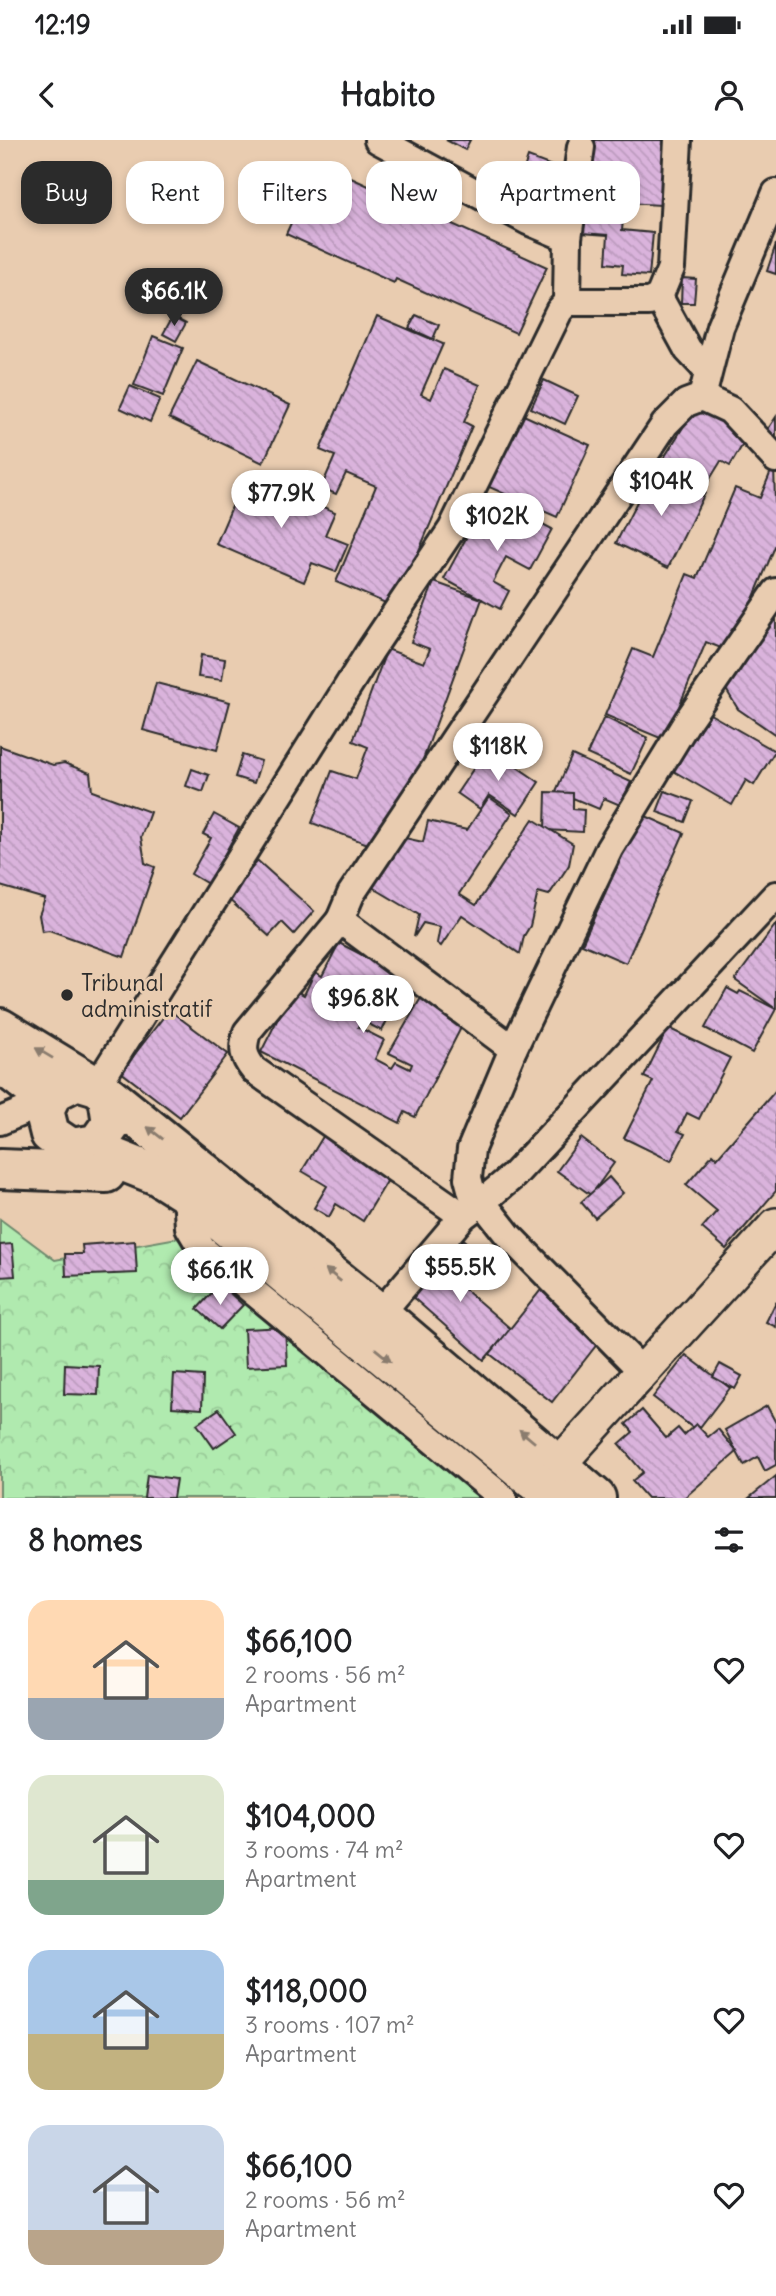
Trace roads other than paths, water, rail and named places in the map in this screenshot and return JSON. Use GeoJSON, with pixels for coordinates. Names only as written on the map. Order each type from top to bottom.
{"type":"FeatureCollection","features":[{"type":"Feature","properties":{"kind":"main road"},"geometry":{"type":"LineString","coordinates":[[0,1028],[97,1088],[380,1314],[552,1482]]}},
{"type":"Feature","properties":{"kind":"main road"},"geometry":{"type":"LineString","coordinates":[[0,1063],[47,1100]]}},
{"type":"Feature","properties":{"kind":"main road"},"geometry":{"type":"LineString","coordinates":[[97,1088],[68,1082],[52,1092],[47,1100],[44,1118],[50,1134],[172,1185],[552,1482],[596,1498]]}},
{"type":"Feature","properties":{"kind":"main road"},"geometry":{"type":"LineString","coordinates":[[80,1148],[103,1138],[112,1123],[97,1088]]}},
{"type":"Feature","properties":{"kind":"main road"},"geometry":{"type":"LineString","coordinates":[[0,1168],[172,1185]]}},
{"type":"Feature","properties":{"kind":"street"},"geometry":{"type":"LineString","coordinates":[[378,140],[528,221],[568,238]]}},
{"type":"Feature","properties":{"kind":"street"},"geometry":{"type":"LineString","coordinates":[[567,302],[649,302],[659,297],[671,268],[678,140]]}},
{"type":"Feature","properties":{"kind":"street"},"geometry":{"type":"LineString","coordinates":[[97,1088],[356,673],[452,529],[559,311],[567,302],[568,238],[581,147]]}},
{"type":"Feature","properties":{"kind":"street"},"geometry":{"type":"LineString","coordinates":[[702,397],[706,369],[720,327],[776,193]]}},
{"type":"Feature","properties":{"kind":"street"},"geometry":{"type":"LineString","coordinates":[[659,297],[688,350],[706,369]]}},
{"type":"Feature","properties":{"kind":"street"},"geometry":{"type":"LineString","coordinates":[[643,1372],[508,1235],[472,1209],[254,1070],[242,1049],[247,1032],[340,920],[351,894],[665,424],[686,403],[702,397],[730,410],[776,459]]}},
{"type":"Feature","properties":{"kind":"street"},"geometry":{"type":"LineString","coordinates":[[472,1209],[468,1178],[471,1149],[513,1049],[608,849],[688,720],[776,592]]}},
{"type":"Feature","properties":{"kind":"street"},"geometry":{"type":"LineString","coordinates":[[380,1314],[472,1209],[513,1176],[776,895]]}},
{"type":"Feature","properties":{"kind":"street"},"geometry":{"type":"LineString","coordinates":[[340,920],[513,1049]]}},
{"type":"Feature","properties":{"kind":"street"},"geometry":{"type":"LineString","coordinates":[[0,1121],[47,1100]]}},
{"type":"Feature","properties":{"kind":"street"},"geometry":{"type":"LineString","coordinates":[[0,1168],[80,1148]]}},
{"type":"Feature","properties":{"kind":"street"},"geometry":{"type":"LineString","coordinates":[[172,1185],[189,1227],[202,1249],[503,1498]]}},
{"type":"Feature","properties":{"kind":"street"},"geometry":{"type":"LineString","coordinates":[[552,1482],[643,1372],[776,1226]]}},
{"type":"Feature","properties":{"kind":"place","name":"Tribunal administratif"},"geometry":{"type":"Point","coordinates":[67,995]}}]}
